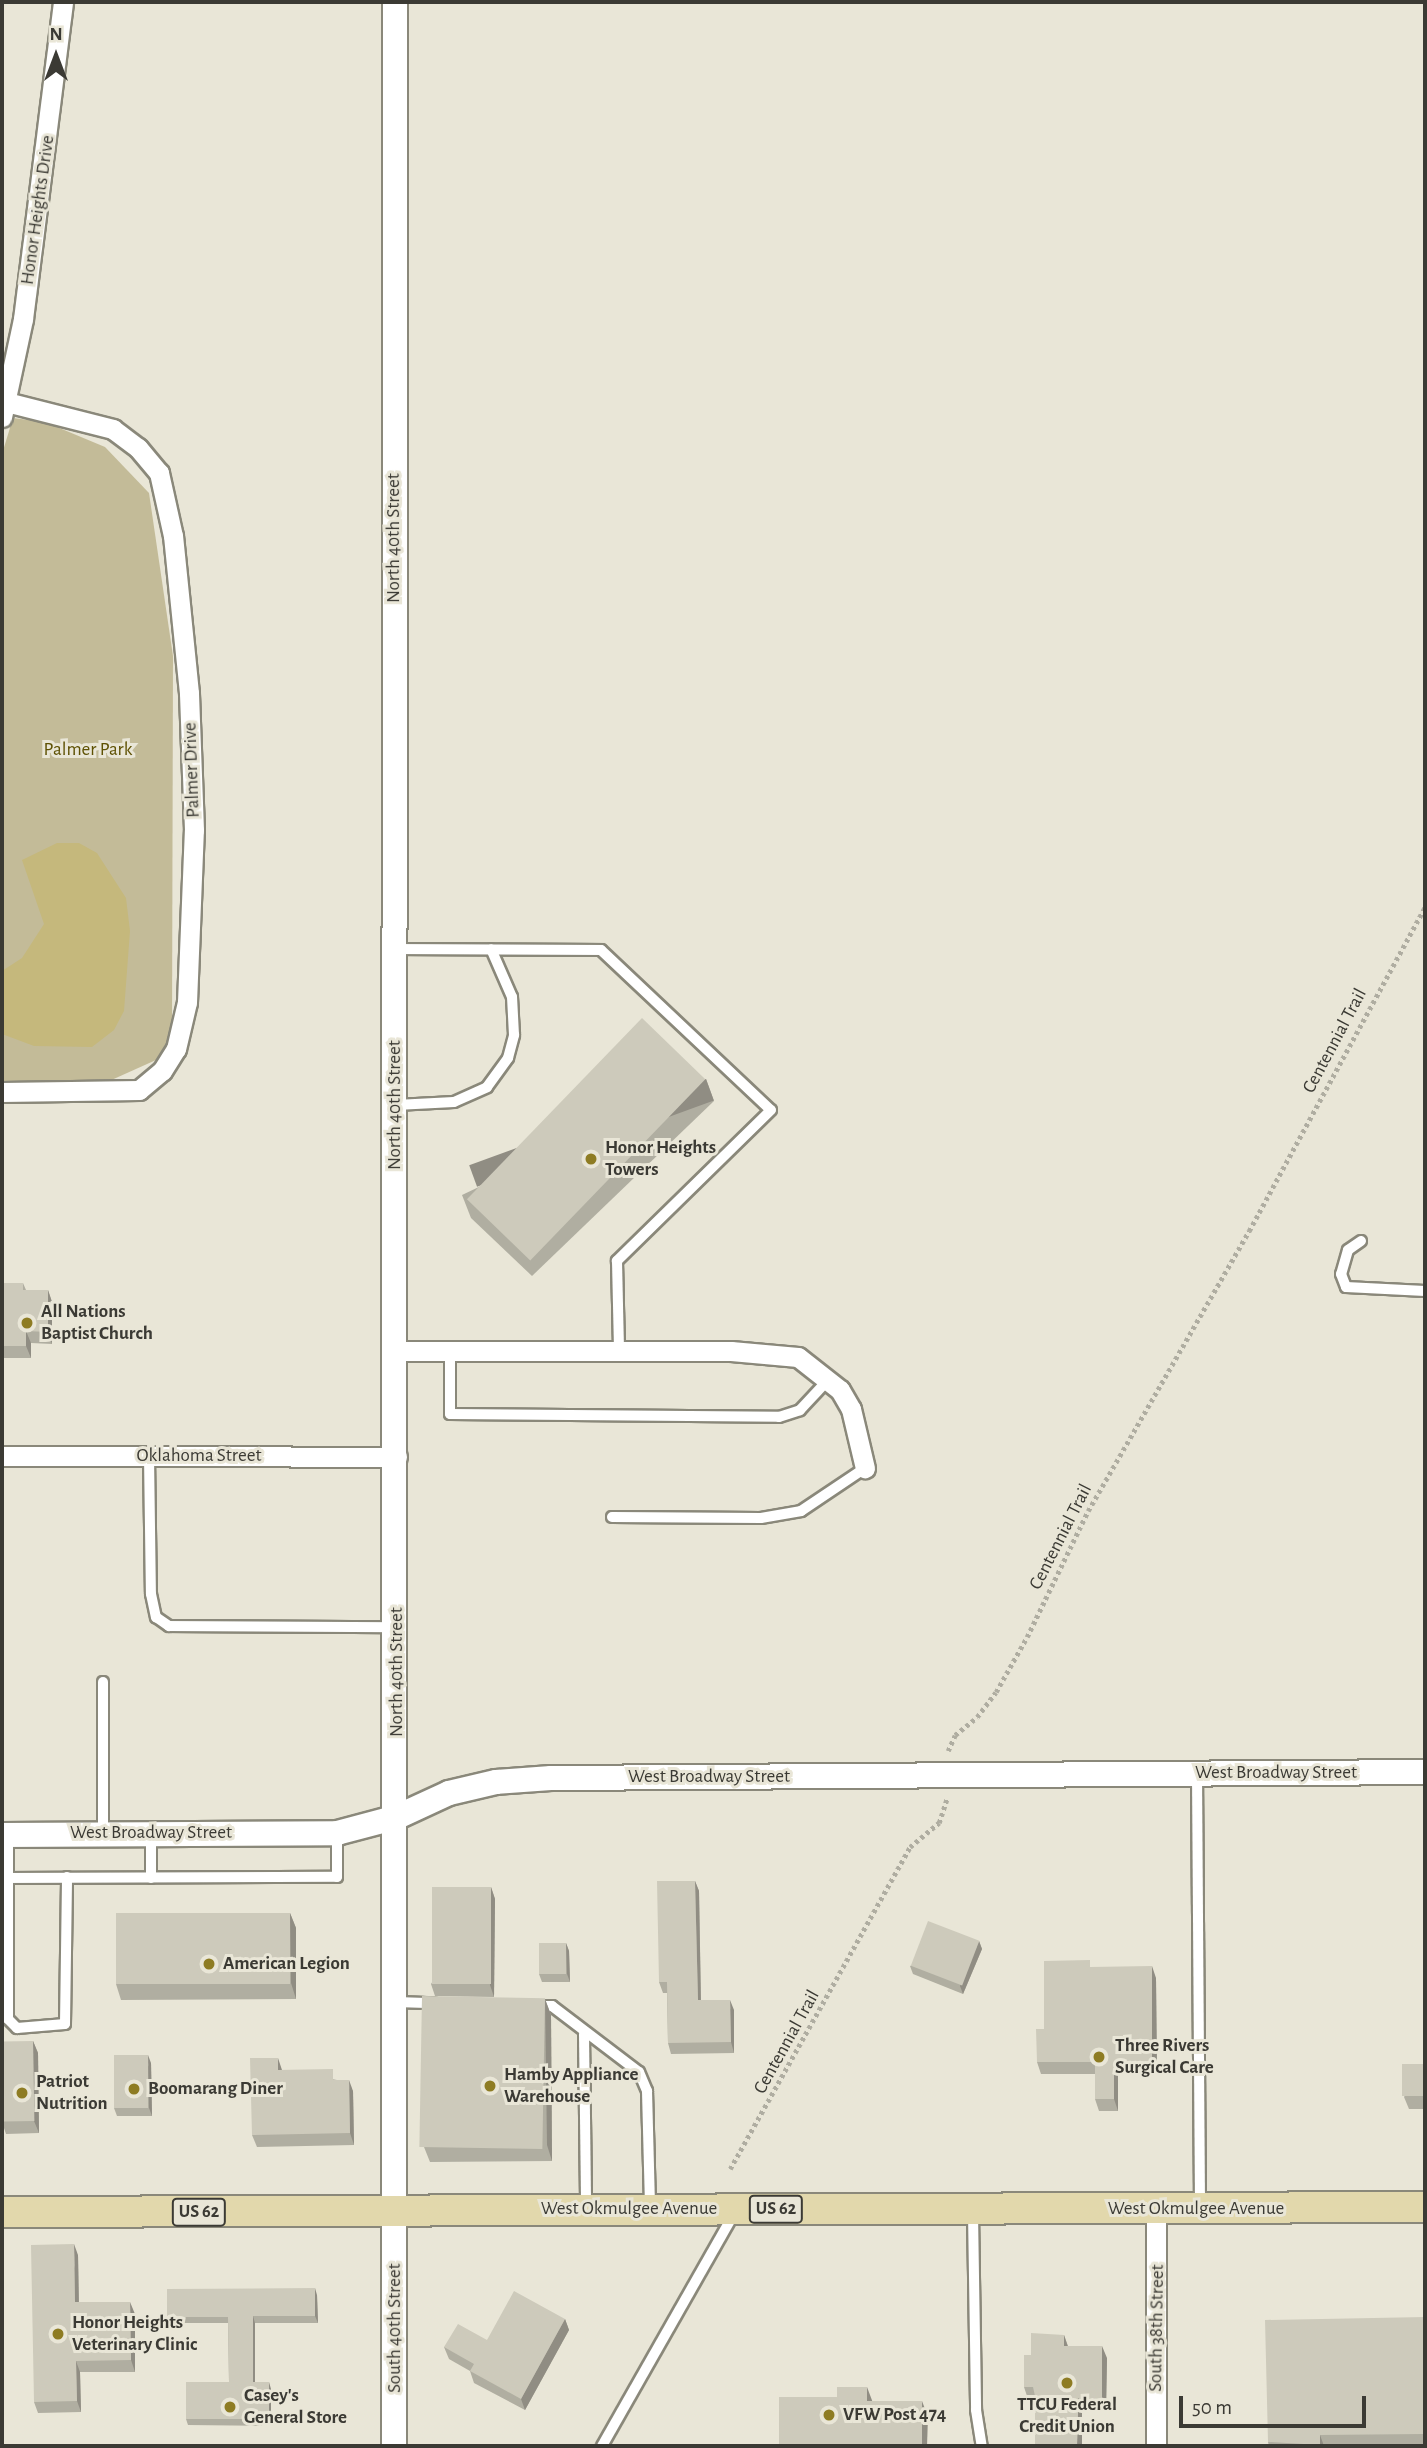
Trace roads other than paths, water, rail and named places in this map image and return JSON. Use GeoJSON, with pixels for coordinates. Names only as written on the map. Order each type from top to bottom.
{"type":"FeatureCollection","features":[{"type":"Feature","properties":{"kind":"main road","name":"West Okmulgee Avenue"},"geometry":{"type":"LineString","coordinates":[[2,2212],[1425,2207]]}},
{"type":"Feature","properties":{"kind":"street","name":"Honor Heights Drive"},"geometry":{"type":"LineString","coordinates":[[4,410],[23,319],[63,2]]}},
{"type":"Feature","properties":{"kind":"street","name":"North 40th Street"},"geometry":{"type":"LineString","coordinates":[[395,2],[394,949],[398,1627],[396,2209]]}},
{"type":"Feature","properties":{"kind":"street","name":"Palmer Drive"},"geometry":{"type":"LineString","coordinates":[[2,1092],[139,1090],[162,1071],[176,1049],[187,1002],[194,830],[186,667],[173,536],[159,473],[138,448],[113,429],[4,410]]}},
{"type":"Feature","properties":{"kind":"street"},"geometry":{"type":"LineString","coordinates":[[397,1351],[619,1351],[790,1356],[805,1361],[828,1380],[851,1409],[865,1468]]}},
{"type":"Feature","properties":{"kind":"street","name":"Oklahoma Street"},"geometry":{"type":"LineString","coordinates":[[2,1455],[397,1457]]}},
{"type":"Feature","properties":{"kind":"street","name":"West Broadway Street"},"geometry":{"type":"LineString","coordinates":[[5,1835],[337,1833],[397,1817],[449,1793],[496,1782],[1425,1772]]}},
{"type":"Feature","properties":{"kind":"street","name":"South 40th Street"},"geometry":{"type":"LineString","coordinates":[[394,2446],[396,2209]]}},
{"type":"Feature","properties":{"kind":"street","name":"South 38th Street"},"geometry":{"type":"LineString","coordinates":[[1156,2209],[1156,2446]]}},
{"type":"Feature","properties":{"kind":"lane"},"geometry":{"type":"LineString","coordinates":[[394,949],[601,950],[771,1110],[617,1261],[619,1351]]}},
{"type":"Feature","properties":{"kind":"lane"},"geometry":{"type":"LineString","coordinates":[[395,1105],[454,1102],[487,1087],[508,1058],[514,1035],[512,997],[491,949]]}},
{"type":"Feature","properties":{"kind":"lane"},"geometry":{"type":"LineString","coordinates":[[1361,1241],[1348,1250],[1341,1274],[1346,1287],[1425,1292]]}},
{"type":"Feature","properties":{"kind":"lane"},"geometry":{"type":"LineString","coordinates":[[450,1351],[450,1414],[779,1416],[800,1410],[828,1380]]}},
{"type":"Feature","properties":{"kind":"lane"},"geometry":{"type":"LineString","coordinates":[[149,1456],[151,1594],[156,1617],[169,1626],[398,1627]]}},
{"type":"Feature","properties":{"kind":"lane"},"geometry":{"type":"LineString","coordinates":[[612,1517],[761,1518],[801,1511],[865,1468]]}},
{"type":"Feature","properties":{"kind":"lane"},"geometry":{"type":"LineString","coordinates":[[103,1682],[103,1833]]}},
{"type":"Feature","properties":{"kind":"lane"},"geometry":{"type":"LineString","coordinates":[[1197,1774],[1200,2209]]}},
{"type":"Feature","properties":{"kind":"lane"},"geometry":{"type":"LineString","coordinates":[[151,1833],[151,1878]]}},
{"type":"Feature","properties":{"kind":"lane"},"geometry":{"type":"LineString","coordinates":[[9,1878],[337,1877],[337,1833]]}},
{"type":"Feature","properties":{"kind":"lane"},"geometry":{"type":"LineString","coordinates":[[5,1835],[9,1878],[8,2019],[17,2028],[59,2028],[67,2018],[67,1877]]}},
{"type":"Feature","properties":{"kind":"lane"},"geometry":{"type":"LineString","coordinates":[[396,2002],[448,2004]]}},
{"type":"Feature","properties":{"kind":"lane"},"geometry":{"type":"LineString","coordinates":[[526,2005],[552,2006],[584,2034],[639,2072],[647,2091],[650,2209]]}},
{"type":"Feature","properties":{"kind":"lane"},"geometry":{"type":"LineString","coordinates":[[584,2034],[586,2209]]}},
{"type":"Feature","properties":{"kind":"lane"},"geometry":{"type":"LineString","coordinates":[[603,2446],[736,2209]]}},
{"type":"Feature","properties":{"kind":"lane"},"geometry":{"type":"LineString","coordinates":[[972,2209],[976,2410],[982,2446]]}},
{"type":"Feature","properties":{"kind":"place","name":"Honor Heights Towers"},"geometry":{"type":"Point","coordinates":[591,1159]}},
{"type":"Feature","properties":{"kind":"place","name":"All Nations Baptist Church"},"geometry":{"type":"Point","coordinates":[27,1323]}},
{"type":"Feature","properties":{"kind":"place","name":"American Legion"},"geometry":{"type":"Point","coordinates":[209,1964]}},
{"type":"Feature","properties":{"kind":"place","name":"Three Rivers Surgical Care"},"geometry":{"type":"Point","coordinates":[1099,2057]}},
{"type":"Feature","properties":{"kind":"place","name":"Hamby Appliance Warehouse"},"geometry":{"type":"Point","coordinates":[490,2086]}},
{"type":"Feature","properties":{"kind":"place","name":"Boomarang Diner"},"geometry":{"type":"Point","coordinates":[134,2089]}},
{"type":"Feature","properties":{"kind":"place","name":"Patriot Nutrition"},"geometry":{"type":"Point","coordinates":[22,2093]}},
{"type":"Feature","properties":{"kind":"place","name":"Honor Heights Veterinary Clinic"},"geometry":{"type":"Point","coordinates":[58,2334]}},
{"type":"Feature","properties":{"kind":"place","name":"TTCU Federal Credit Union"},"geometry":{"type":"Point","coordinates":[1067,2383]}},
{"type":"Feature","properties":{"kind":"place","name":"Casey's General Store"},"geometry":{"type":"Point","coordinates":[230,2407]}},
{"type":"Feature","properties":{"kind":"place","name":"VFW Post 474"},"geometry":{"type":"Point","coordinates":[829,2415]}},
{"type":"Feature","properties":{"kind":"park label","name":"Palmer Park"},"geometry":{"type":"Point","coordinates":[88,750]}}]}
